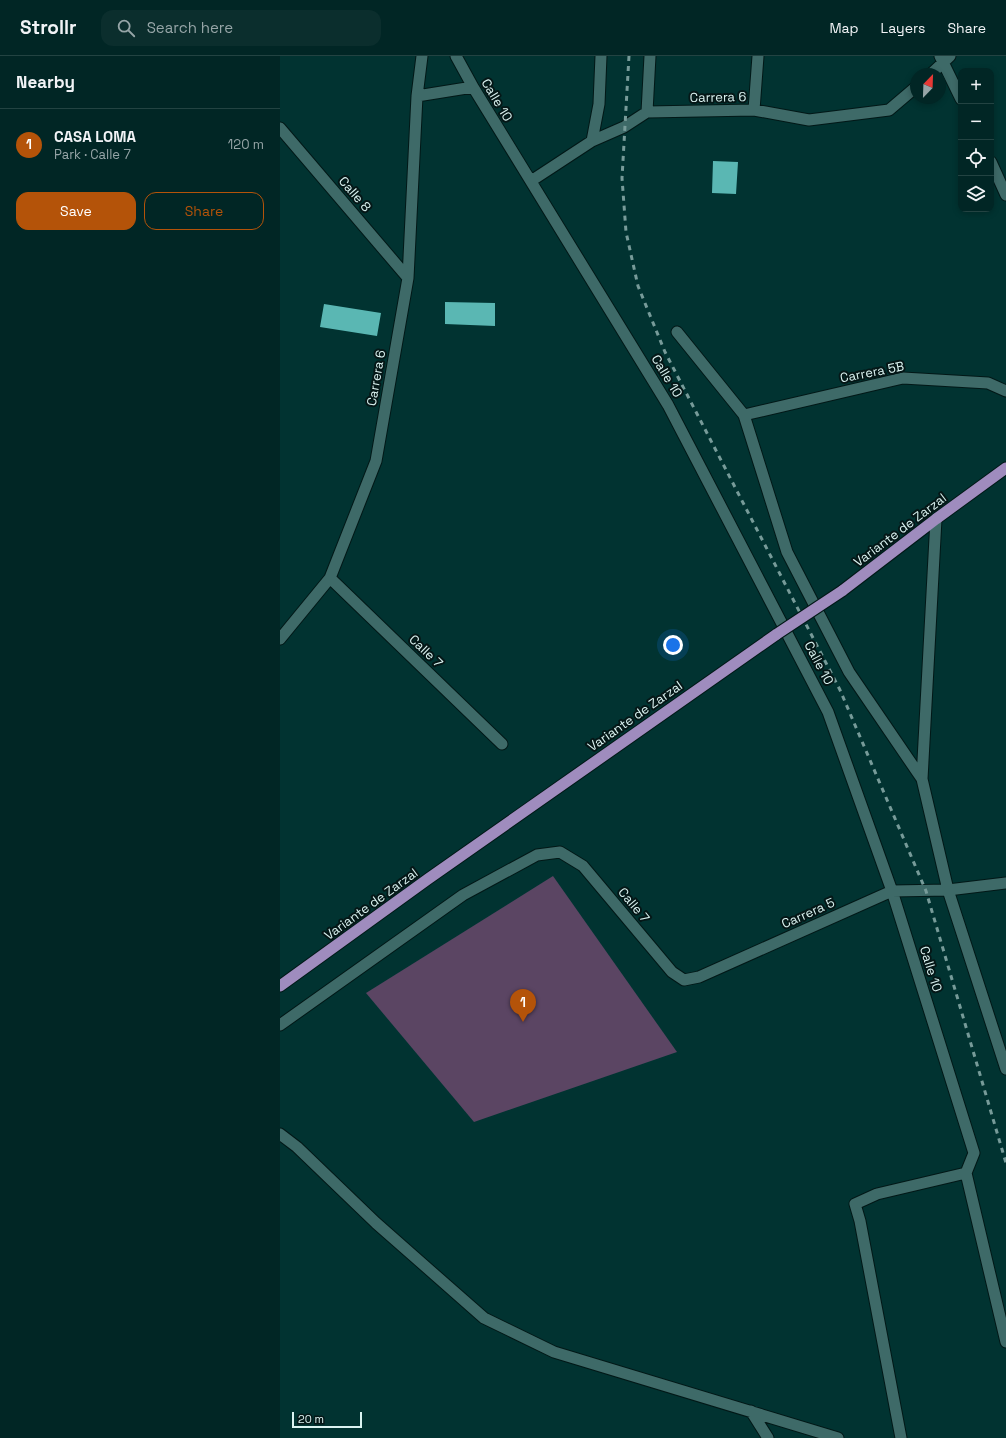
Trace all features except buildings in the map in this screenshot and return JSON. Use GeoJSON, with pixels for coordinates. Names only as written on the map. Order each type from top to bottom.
{"type":"FeatureCollection","features":[{"type":"Feature","properties":{"kind":"main road","name":"Variante de Zarzal"},"geometry":{"type":"LineString","coordinates":[[280,986],[428,879],[777,634],[842,591],[1006,468]]}},
{"type":"Feature","properties":{"kind":"street","name":"Carrera 6"},"geometry":{"type":"LineString","coordinates":[[280,638],[330,578],[376,461],[408,278],[417,96],[422,56]]}},
{"type":"Feature","properties":{"kind":"street","name":"Calle 10"},"geometry":{"type":"LineString","coordinates":[[456,56],[473,87],[668,405],[828,712],[892,891],[974,1153],[966,1173]]}},
{"type":"Feature","properties":{"kind":"street"},"geometry":{"type":"LineString","coordinates":[[592,141],[600,104],[601,56]]}},
{"type":"Feature","properties":{"kind":"street"},"geometry":{"type":"LineString","coordinates":[[531,181],[592,141],[624,127],[647,112],[650,56]]}},
{"type":"Feature","properties":{"kind":"street"},"geometry":{"type":"LineString","coordinates":[[754,110],[758,56]]}},
{"type":"Feature","properties":{"kind":"street"},"geometry":{"type":"LineString","coordinates":[[936,68],[945,58],[958,91]]}},
{"type":"Feature","properties":{"kind":"street"},"geometry":{"type":"LineString","coordinates":[[417,96],[473,87]]}},
{"type":"Feature","properties":{"kind":"street","name":"Carrera 6"},"geometry":{"type":"LineString","coordinates":[[647,112],[754,110],[809,120],[889,110],[910,92]]}},
{"type":"Feature","properties":{"kind":"street","name":"Calle 8"},"geometry":{"type":"LineString","coordinates":[[280,128],[408,278]]}},
{"type":"Feature","properties":{"kind":"street"},"geometry":{"type":"LineString","coordinates":[[994,169],[1006,196]]}},
{"type":"Feature","properties":{"kind":"street","name":"Calle 10"},"geometry":{"type":"LineString","coordinates":[[678,332],[744,415],[787,552],[849,672],[922,780],[948,890],[1006,1069]]}},
{"type":"Feature","properties":{"kind":"street","name":"Carrera 5B"},"geometry":{"type":"LineString","coordinates":[[744,415],[903,378],[988,383],[1006,391]]}},
{"type":"Feature","properties":{"kind":"street"},"geometry":{"type":"LineString","coordinates":[[922,780],[936,519]]}},
{"type":"Feature","properties":{"kind":"street","name":"Calle 7"},"geometry":{"type":"LineString","coordinates":[[330,578],[502,744]]}},
{"type":"Feature","properties":{"kind":"street","name":"Calle 7"},"geometry":{"type":"LineString","coordinates":[[280,1025],[463,895],[537,855],[560,852],[583,866],[672,972],[684,980]]}},
{"type":"Feature","properties":{"kind":"street","name":"Carrera 5"},"geometry":{"type":"LineString","coordinates":[[684,980],[699,977],[892,891],[948,890],[1006,883]]}},
{"type":"Feature","properties":{"kind":"street"},"geometry":{"type":"LineString","coordinates":[[280,1134],[297,1147],[376,1222],[484,1318],[554,1352],[838,1438]]}},
{"type":"Feature","properties":{"kind":"street"},"geometry":{"type":"LineString","coordinates":[[900,1438],[861,1228],[855,1204],[877,1194],[966,1173],[1006,1342]]}},
{"type":"Feature","properties":{"kind":"street"},"geometry":{"type":"LineString","coordinates":[[751,1411],[768,1438]]}},
{"type":"Feature","properties":{"kind":"shaded area"},"geometry":{"type":"Polygon","coordinates":[[[553,876],[677,1052],[474,1122],[366,993],[553,876]]]}},
{"type":"Feature","properties":{"kind":"railway"},"geometry":{"type":"LineString","coordinates":[[629,56],[622,178],[626,232],[638,286],[665,352],[840,690],[926,891],[1006,1163]]}},
{"type":"Feature","properties":{"kind":"place","name":"CASA LOMA"},"geometry":{"type":"Point","coordinates":[523,1022]}}]}
